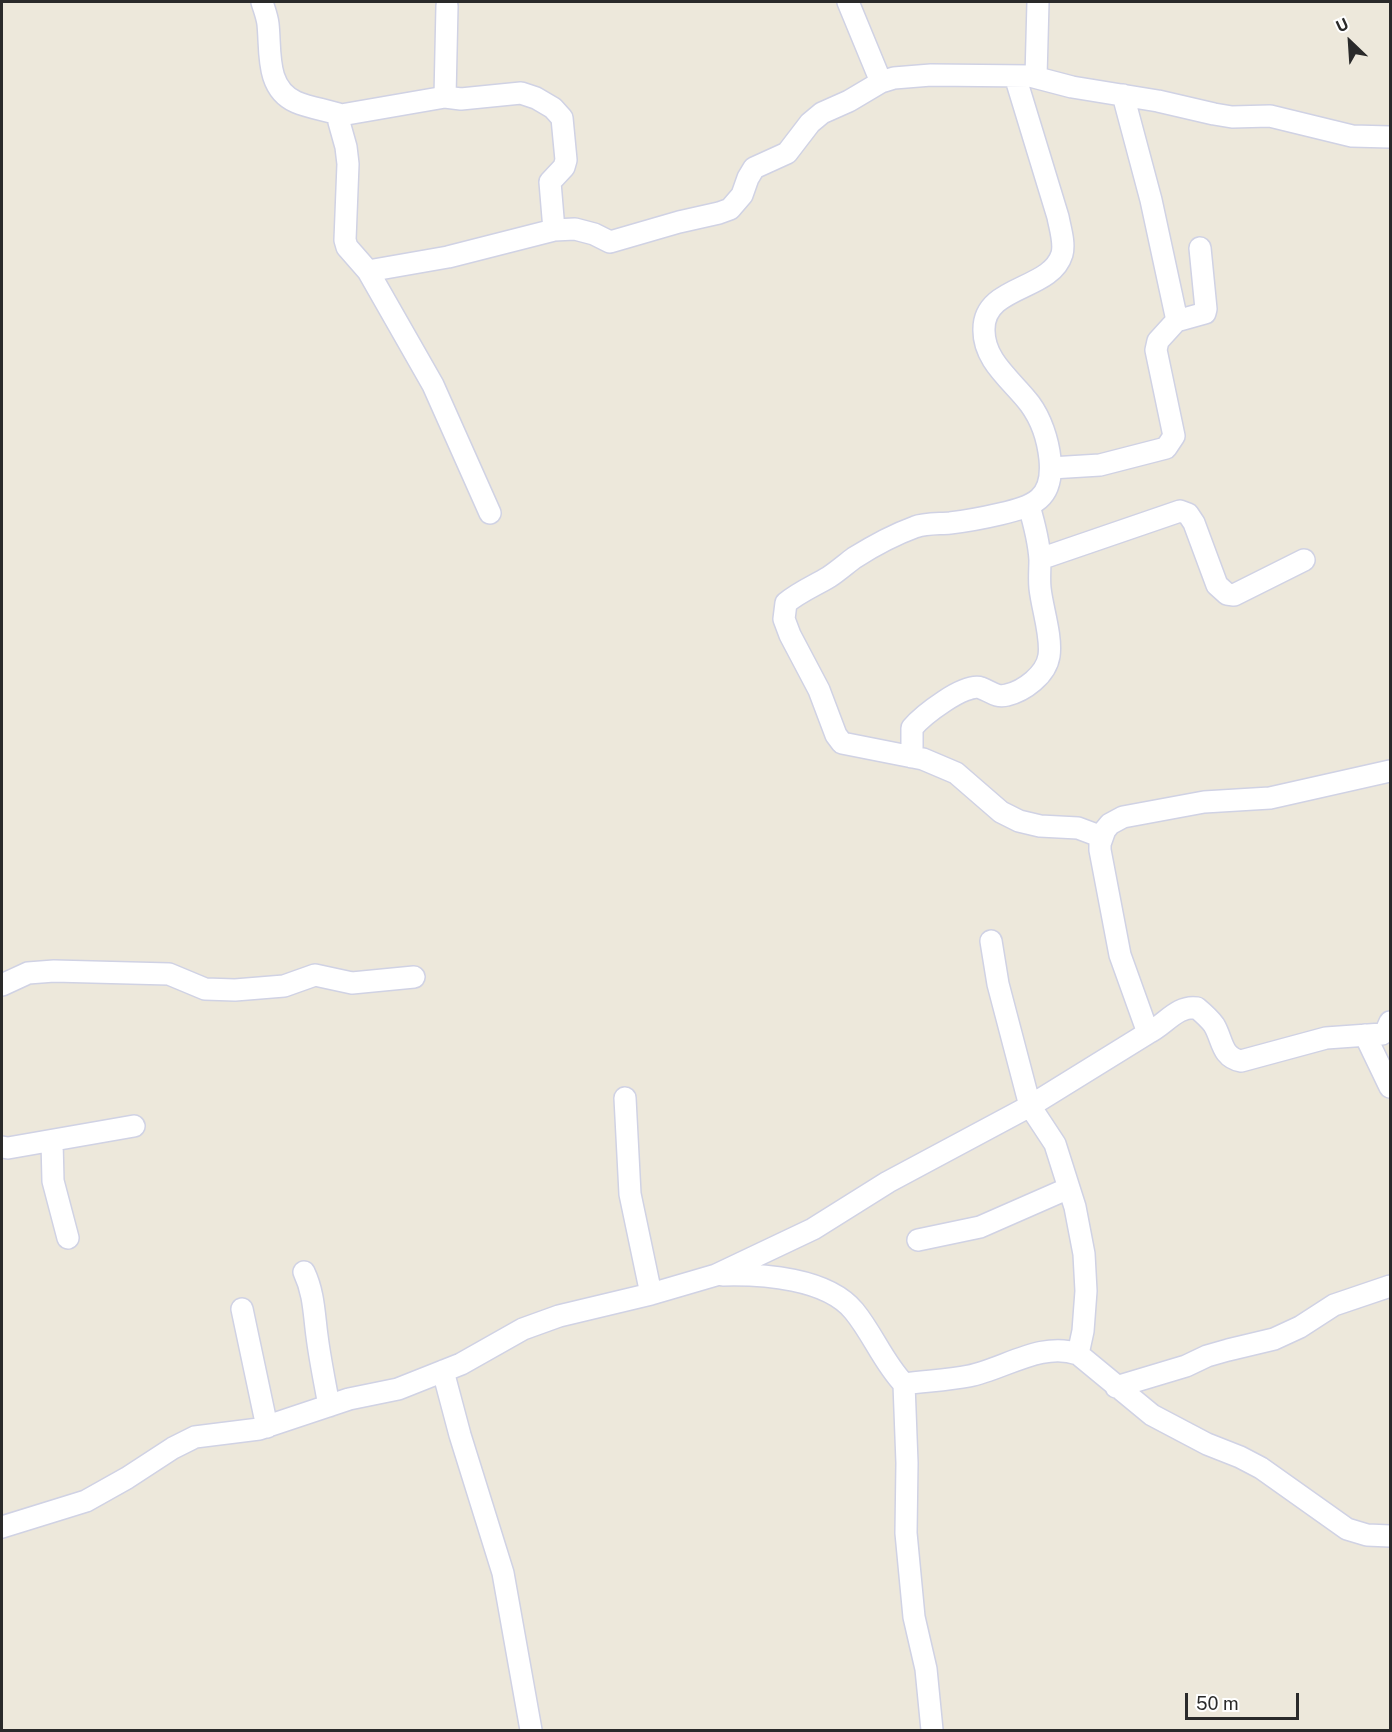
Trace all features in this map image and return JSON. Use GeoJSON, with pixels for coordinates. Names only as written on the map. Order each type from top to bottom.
{"type":"FeatureCollection","features":[{"type":"Feature","properties":{"kind":"street"},"geometry":{"type":"LineString","coordinates":[[262,2],[268,22],[273,76],[283,91],[295,101],[341,115],[445,97],[461,99],[521,93],[553,108],[562,118],[566,160],[564,167],[550,182],[554,230]]}},
{"type":"Feature","properties":{"kind":"street"},"geometry":{"type":"LineString","coordinates":[[848,2],[881,82]]}},
{"type":"Feature","properties":{"kind":"street"},"geometry":{"type":"LineString","coordinates":[[1038,2],[1025,77],[1058,218],[1062,254],[1046,274],[1002,298],[989,312],[983,330],[993,360],[1040,420],[1049,450],[1051,468],[1044,494],[1024,509],[978,519],[917,525],[882,541],[830,576],[799,592],[786,603],[784,619],[819,690],[836,735],[842,743],[923,759],[956,773],[1001,812],[1019,821],[1040,826],[1078,828],[1102,837]]}},
{"type":"Feature","properties":{"kind":"street"},"geometry":{"type":"LineString","coordinates":[[445,97],[447,6]]}},
{"type":"Feature","properties":{"kind":"street"},"geometry":{"type":"LineString","coordinates":[[368,271],[448,257],[554,230],[575,229],[594,234],[610,242],[720,213],[737,202],[754,168],[787,153],[815,118],[881,82],[908,76],[1025,77],[1232,117],[1270,116],[1388,143]]}},
{"type":"Feature","properties":{"kind":"street"},"geometry":{"type":"LineString","coordinates":[[1123,95],[1178,319]]}},
{"type":"Feature","properties":{"kind":"street"},"geometry":{"type":"LineString","coordinates":[[341,115],[339,122],[348,164],[345,240],[347,246],[368,271],[433,386],[490,513]]}},
{"type":"Feature","properties":{"kind":"street"},"geometry":{"type":"LineString","coordinates":[[1051,468],[1100,465],[1166,448],[1171,443],[1174,436],[1156,350],[1158,342],[1178,319],[1205,313],[1200,248]]}},
{"type":"Feature","properties":{"kind":"street"},"geometry":{"type":"LineString","coordinates":[[912,757],[912,728],[953,695],[981,688],[999,696],[1008,695],[1024,688],[1040,674],[1049,657],[1039,586],[1040,559],[1029,506]]}},
{"type":"Feature","properties":{"kind":"street"},"geometry":{"type":"LineString","coordinates":[[1040,559],[1180,511],[1188,514],[1194,523],[1217,585],[1227,594],[1234,595],[1304,560]]}},
{"type":"Feature","properties":{"kind":"street"},"geometry":{"type":"LineString","coordinates":[[1148,1033],[1119,955],[1100,850],[1102,837],[1110,824],[1124,817],[1204,802],[1270,798],[1390,771]]}},
{"type":"Feature","properties":{"kind":"street"},"geometry":{"type":"LineString","coordinates":[[991,941],[998,984],[1029,1106],[1055,1144],[1070,1188],[1084,1254],[1086,1292],[1083,1331],[1078,1354]]}},
{"type":"Feature","properties":{"kind":"street"},"geometry":{"type":"LineString","coordinates":[[2,985],[28,973],[54,971],[169,974],[204,989],[235,990],[284,986],[315,975],[352,982],[414,977]]}},
{"type":"Feature","properties":{"kind":"street"},"geometry":{"type":"LineString","coordinates":[[2,1527],[86,1501],[195,1437],[267,1427],[329,1406],[398,1389],[492,1348],[523,1329],[559,1316],[651,1294],[716,1275],[813,1229],[888,1182],[1029,1106],[1164,1024],[1178,1011],[1186,1008],[1197,1008],[1214,1026],[1226,1054],[1233,1060],[1241,1061],[1326,1038],[1382,1034],[1390,1022]]}},
{"type":"Feature","properties":{"kind":"street"},"geometry":{"type":"LineString","coordinates":[[1365,1035],[1390,1086]]}},
{"type":"Feature","properties":{"kind":"street"},"geometry":{"type":"LineString","coordinates":[[625,1098],[630,1194],[651,1294]]}},
{"type":"Feature","properties":{"kind":"street"},"geometry":{"type":"LineString","coordinates":[[2,1146],[8,1148],[134,1126]]}},
{"type":"Feature","properties":{"kind":"street"},"geometry":{"type":"LineString","coordinates":[[52,1141],[53,1181],[68,1238]]}},
{"type":"Feature","properties":{"kind":"street"},"geometry":{"type":"LineString","coordinates":[[918,1240],[980,1227],[1070,1188]]}},
{"type":"Feature","properties":{"kind":"street"},"geometry":{"type":"LineString","coordinates":[[304,1272],[310,1285],[329,1406]]}},
{"type":"Feature","properties":{"kind":"street"},"geometry":{"type":"LineString","coordinates":[[716,1275],[748,1274],[780,1278],[810,1285],[836,1296],[854,1310],[892,1371],[904,1384],[907,1463],[906,1533],[914,1617],[926,1669],[932,1731]]}},
{"type":"Feature","properties":{"kind":"street"},"geometry":{"type":"LineString","coordinates":[[1116,1387],[1186,1366],[1207,1356],[1274,1339],[1300,1327],[1334,1305],[1390,1286]]}},
{"type":"Feature","properties":{"kind":"street"},"geometry":{"type":"LineString","coordinates":[[242,1309],[267,1427]]}},
{"type":"Feature","properties":{"kind":"street"},"geometry":{"type":"LineString","coordinates":[[904,1384],[971,1376],[1030,1356],[1069,1351],[1078,1354],[1152,1414],[1207,1444],[1261,1468],[1347,1529],[1367,1535],[1390,1536]]}},
{"type":"Feature","properties":{"kind":"street"},"geometry":{"type":"LineString","coordinates":[[443,1371],[473,1479],[503,1573],[531,1731]]}}]}
